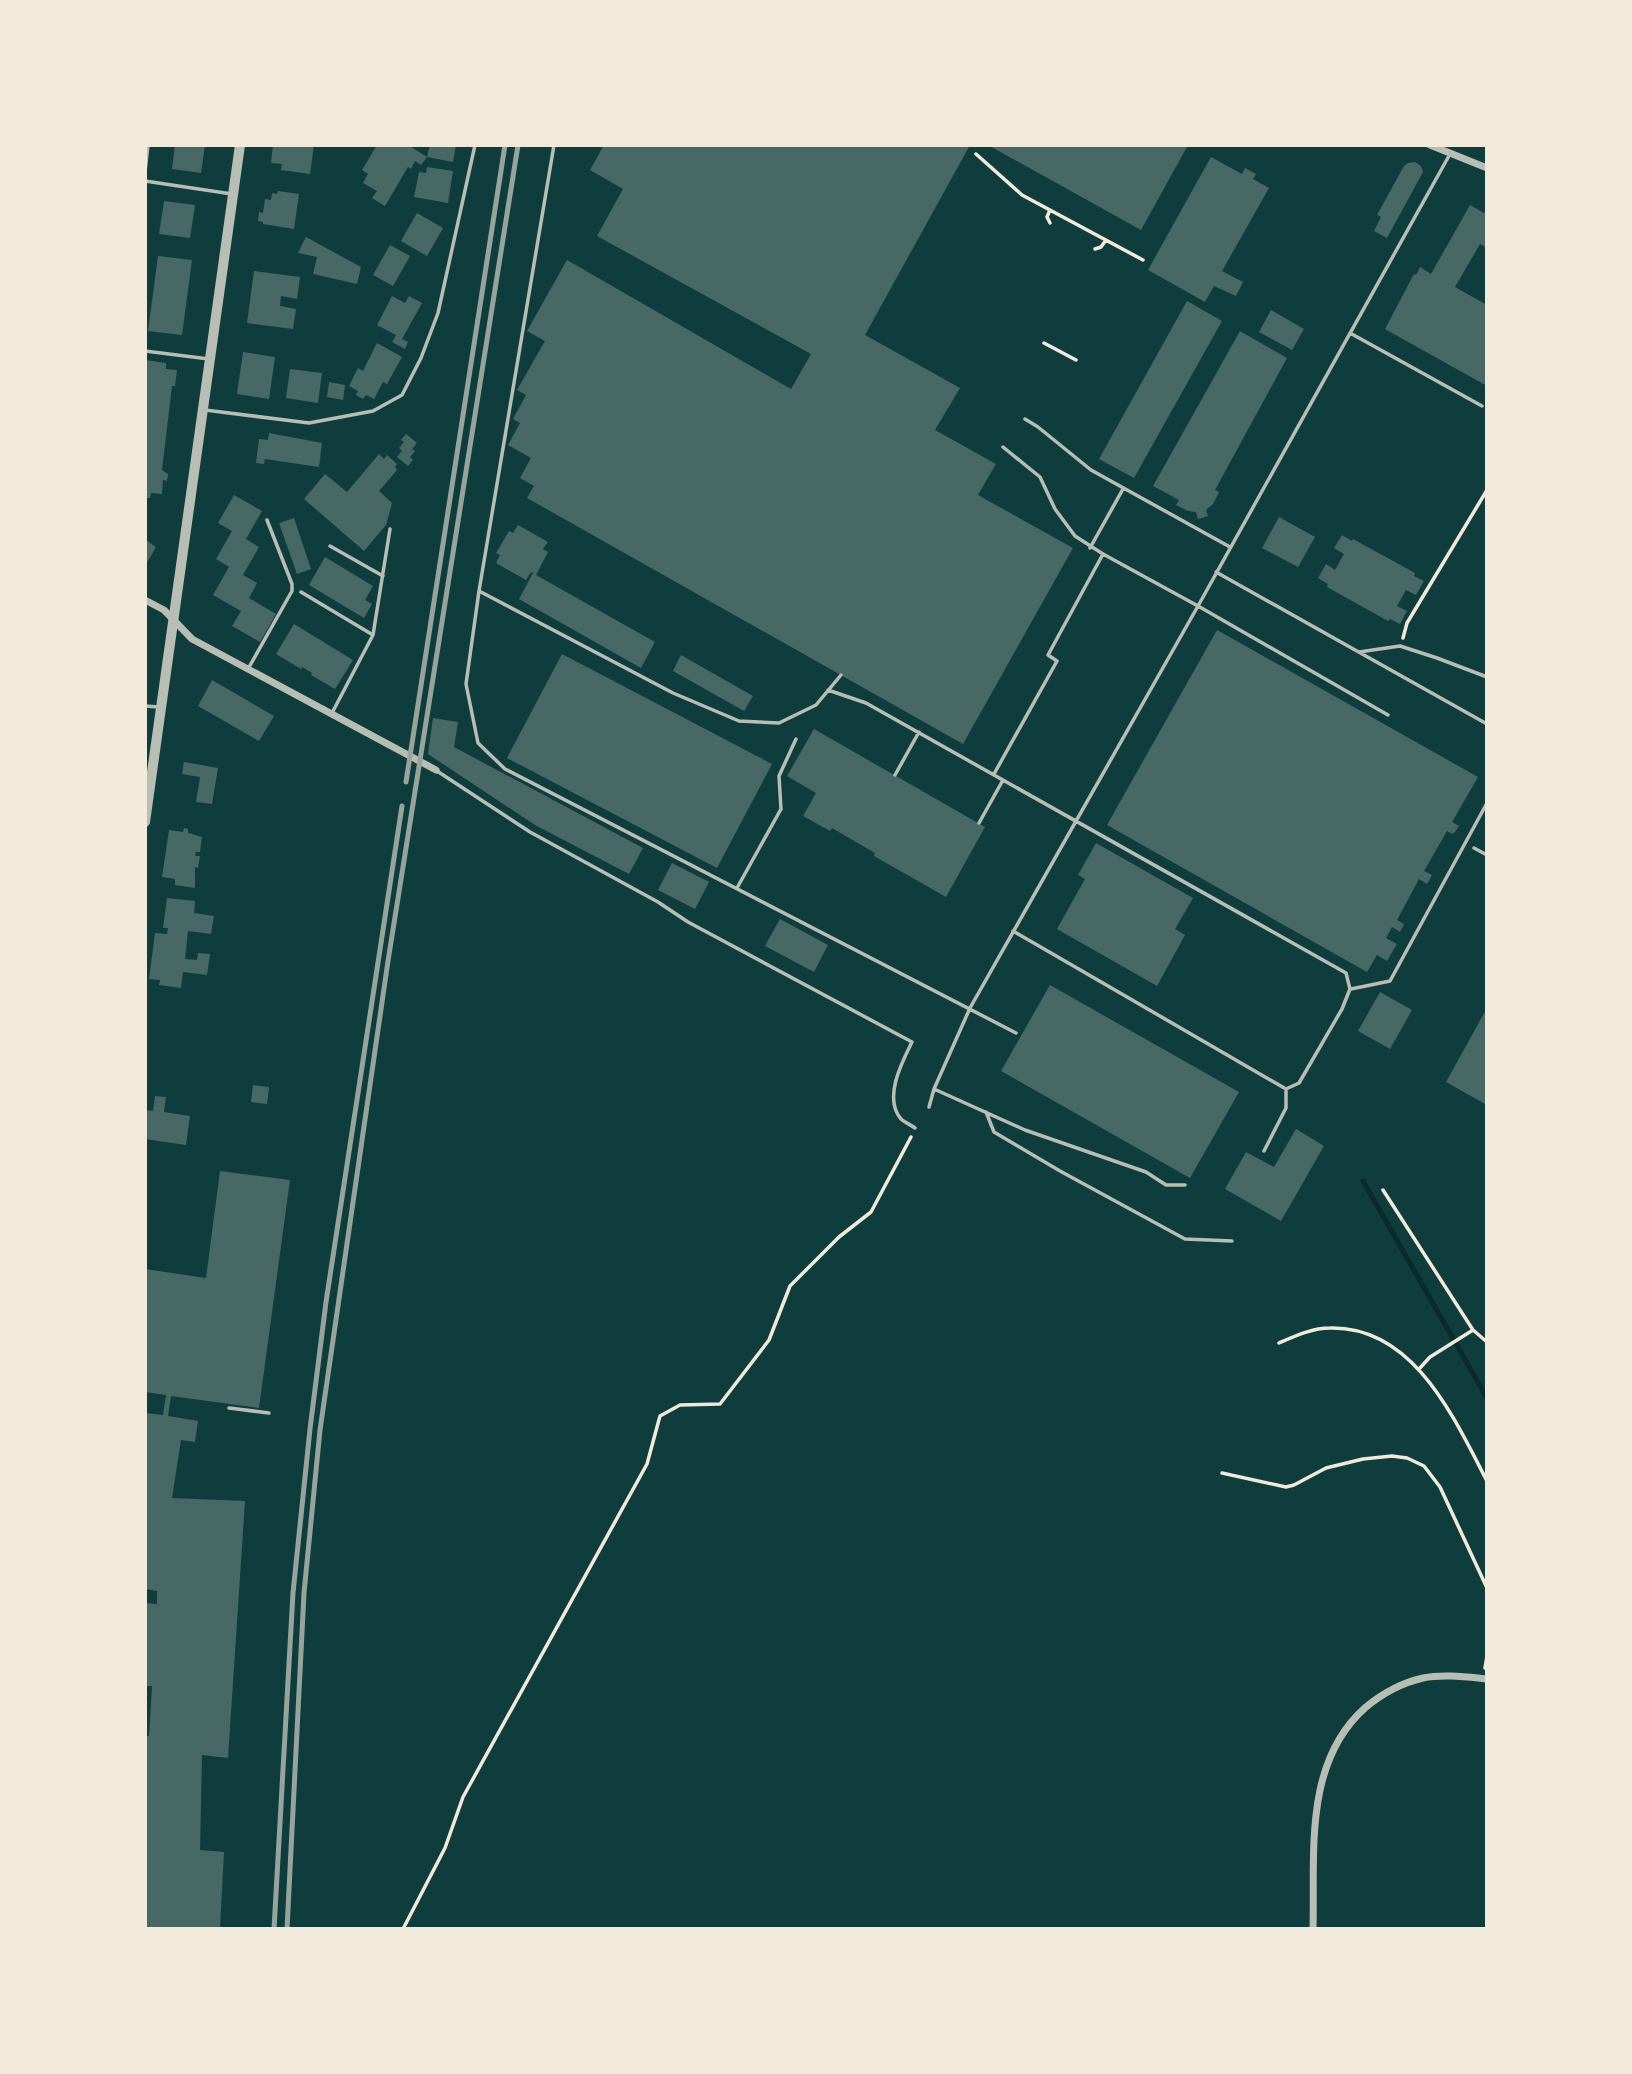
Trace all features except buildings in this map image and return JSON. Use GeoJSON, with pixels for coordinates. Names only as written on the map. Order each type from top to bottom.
{"type":"FeatureCollection","features":[{"type":"Feature","properties":{"kind":"street"},"geometry":{"type":"LineString","coordinates":[[145,822],[205,410],[240,145]]}},
{"type":"Feature","properties":{"kind":"street"},"geometry":{"type":"LineString","coordinates":[[1430,145],[1487,169]]}},
{"type":"Feature","properties":{"kind":"street"},"geometry":{"type":"LineString","coordinates":[[145,600],[164,610],[192,639],[436,770]]}},
{"type":"Feature","properties":{"kind":"street"},"geometry":{"type":"LineString","coordinates":[[1313,1929],[1318,1797],[1325,1767],[1338,1738],[1359,1714],[1380,1696],[1402,1684],[1425,1678],[1452,1676],[1487,1679]]}},
{"type":"Feature","properties":{"kind":"lane"},"geometry":{"type":"LineString","coordinates":[[145,172],[148,145]]}},
{"type":"Feature","properties":{"kind":"lane"},"geometry":{"type":"LineString","coordinates":[[205,410],[309,423],[373,411],[402,395],[421,358],[438,313],[475,145]]}},
{"type":"Feature","properties":{"kind":"lane"},"geometry":{"type":"LineString","coordinates":[[554,145],[466,684],[478,743],[505,769],[1016,1033]]}},
{"type":"Feature","properties":{"kind":"lane"},"geometry":{"type":"LineString","coordinates":[[929,1107],[934,1089],[970,1008],[1450,154]]}},
{"type":"Feature","properties":{"kind":"lane"},"geometry":{"type":"LineString","coordinates":[[145,181],[234,194]]}},
{"type":"Feature","properties":{"kind":"lane"},"geometry":{"type":"LineString","coordinates":[[1350,333],[1482,406]]}},
{"type":"Feature","properties":{"kind":"lane"},"geometry":{"type":"LineString","coordinates":[[145,351],[211,360]]}},
{"type":"Feature","properties":{"kind":"lane"},"geometry":{"type":"LineString","coordinates":[[1025,419],[1091,470],[1230,547]]}},
{"type":"Feature","properties":{"kind":"lane"},"geometry":{"type":"LineString","coordinates":[[1003,447],[1040,477],[1055,509],[1075,536],[1090,548],[1198,606],[1388,715]]}},
{"type":"Feature","properties":{"kind":"lane"},"geometry":{"type":"LineString","coordinates":[[1090,548],[1123,489]]}},
{"type":"Feature","properties":{"kind":"lane"},"geometry":{"type":"LineString","coordinates":[[248,669],[292,592],[292,584],[267,520]]}},
{"type":"Feature","properties":{"kind":"lane"},"geometry":{"type":"LineString","coordinates":[[332,713],[373,635],[390,529]]}},
{"type":"Feature","properties":{"kind":"lane"},"geometry":{"type":"LineString","coordinates":[[330,547],[383,576]]}},
{"type":"Feature","properties":{"kind":"lane"},"geometry":{"type":"LineString","coordinates":[[994,775],[1057,661],[1048,655],[1103,554]]}},
{"type":"Feature","properties":{"kind":"lane"},"geometry":{"type":"LineString","coordinates":[[1216,572],[1487,724]]}},
{"type":"Feature","properties":{"kind":"lane"},"geometry":{"type":"LineString","coordinates":[[480,591],[673,693],[739,721],[779,723],[816,705],[841,675]]}},
{"type":"Feature","properties":{"kind":"lane"},"geometry":{"type":"LineString","coordinates":[[300,592],[373,635]]}},
{"type":"Feature","properties":{"kind":"lane"},"geometry":{"type":"LineString","coordinates":[[1357,653],[1400,646],[1487,677]]}},
{"type":"Feature","properties":{"kind":"lane"},"geometry":{"type":"LineString","coordinates":[[828,690],[866,703],[1346,973],[1350,989],[1342,1009],[1299,1083],[1286,1090]]}},
{"type":"Feature","properties":{"kind":"lane"},"geometry":{"type":"LineString","coordinates":[[145,706],[161,708]]}},
{"type":"Feature","properties":{"kind":"lane"},"geometry":{"type":"LineString","coordinates":[[895,775],[919,733]]}},
{"type":"Feature","properties":{"kind":"lane"},"geometry":{"type":"LineString","coordinates":[[737,888],[781,809],[779,776],[796,739]]}},
{"type":"Feature","properties":{"kind":"lane"},"geometry":{"type":"LineString","coordinates":[[436,770],[530,832],[658,902],[688,922],[912,1042],[896,1075],[895,1107],[901,1119],[915,1128]]}},
{"type":"Feature","properties":{"kind":"lane"},"geometry":{"type":"LineString","coordinates":[[979,823],[1003,780]]}},
{"type":"Feature","properties":{"kind":"lane"},"geometry":{"type":"LineString","coordinates":[[1350,989],[1390,981],[1487,803]]}},
{"type":"Feature","properties":{"kind":"lane"},"geometry":{"type":"LineString","coordinates":[[1474,848],[1487,855]]}},
{"type":"Feature","properties":{"kind":"lane"},"geometry":{"type":"LineString","coordinates":[[1013,931],[1286,1090]]}},
{"type":"Feature","properties":{"kind":"lane"},"geometry":{"type":"LineString","coordinates":[[934,1089],[1025,1130],[1146,1172],[1166,1185],[1185,1185]]}},
{"type":"Feature","properties":{"kind":"lane"},"geometry":{"type":"LineString","coordinates":[[1264,1151],[1286,1108],[1286,1090]]}},
{"type":"Feature","properties":{"kind":"lane"},"geometry":{"type":"LineString","coordinates":[[986,1112],[994,1132],[1185,1239],[1231,1241]]}},
{"type":"Feature","properties":{"kind":"lane"},"geometry":{"type":"LineString","coordinates":[[229,1408],[269,1413]]}},
{"type":"Feature","properties":{"kind":"path"},"geometry":{"type":"LineString","coordinates":[[976,154],[1022,195],[1143,260]]}},
{"type":"Feature","properties":{"kind":"path"},"geometry":{"type":"LineString","coordinates":[[1050,210],[1046,217],[1050,223]]}},
{"type":"Feature","properties":{"kind":"path"},"geometry":{"type":"LineString","coordinates":[[1095,249],[1101,247],[1106,240]]}},
{"type":"Feature","properties":{"kind":"path"},"geometry":{"type":"LineString","coordinates":[[1044,343],[1076,360]]}},
{"type":"Feature","properties":{"kind":"path"},"geometry":{"type":"LineString","coordinates":[[1400,646],[1407,623],[1487,490]]}},
{"type":"Feature","properties":{"kind":"path"},"geometry":{"type":"LineString","coordinates":[[403,1929],[445,1849],[463,1797],[647,1464],[660,1416],[680,1405],[720,1404],[769,1340],[790,1286],[839,1237],[871,1212],[915,1128]]}},
{"type":"Feature","properties":{"kind":"path"},"geometry":{"type":"LineString","coordinates":[[1383,1190],[1473,1330],[1487,1342]]}},
{"type":"Feature","properties":{"kind":"path"},"geometry":{"type":"LineString","coordinates":[[1279,1343],[1302,1333],[1329,1328],[1352,1329],[1381,1338],[1397,1348],[1419,1369],[1461,1432],[1487,1481]]}},
{"type":"Feature","properties":{"kind":"path"},"geometry":{"type":"LineString","coordinates":[[1419,1369],[1430,1357],[1473,1330]]}},
{"type":"Feature","properties":{"kind":"path"},"geometry":{"type":"LineString","coordinates":[[1222,1472],[1286,1487],[1326,1468],[1392,1456],[1407,1458],[1424,1466],[1440,1487],[1487,1588]]}},
{"type":"Feature","properties":{"kind":"waterway"},"geometry":{"type":"LineString","coordinates":[[1363,1181],[1487,1398]]}},
{"type":"Feature","properties":{"kind":"railway"},"geometry":{"type":"LineString","coordinates":[[406,782],[505,145]]}},
{"type":"Feature","properties":{"kind":"railway"},"geometry":{"type":"LineString","coordinates":[[287,1929],[304,1593],[320,1430],[388,961],[518,145]]}},
{"type":"Feature","properties":{"kind":"railway"},"geometry":{"type":"LineString","coordinates":[[274,1929],[293,1593],[310,1429],[326,1302],[402,806]]}}]}
